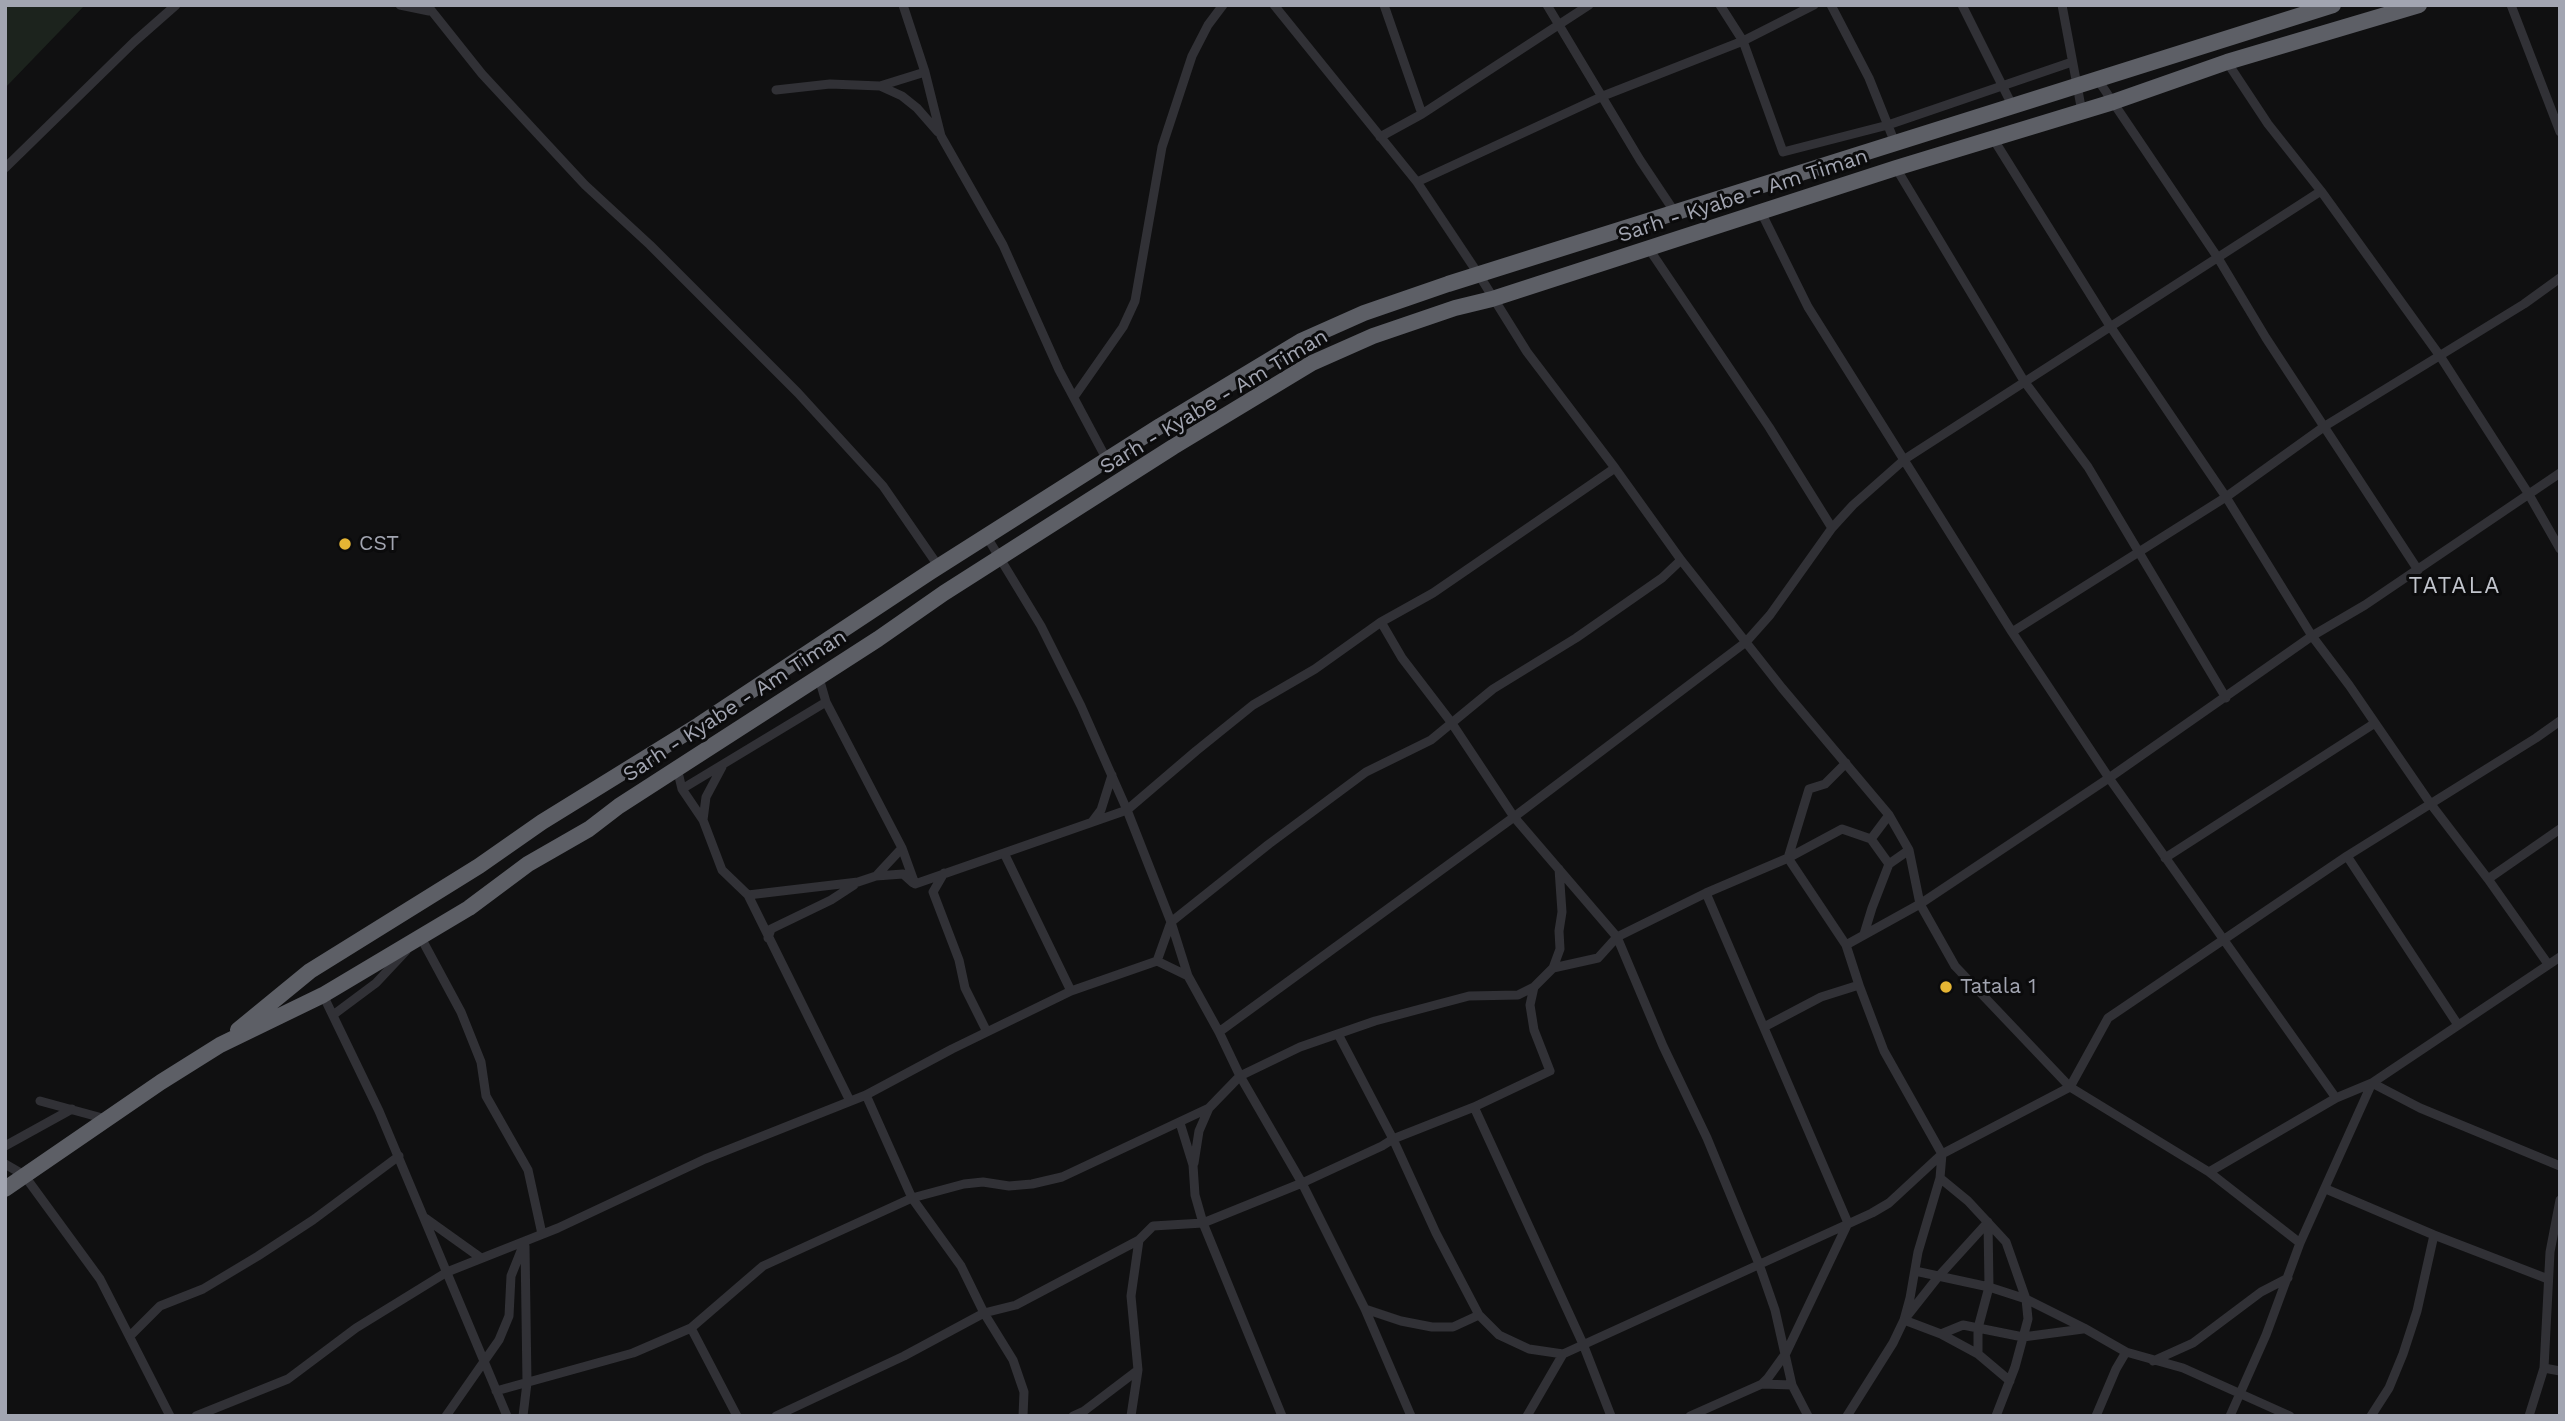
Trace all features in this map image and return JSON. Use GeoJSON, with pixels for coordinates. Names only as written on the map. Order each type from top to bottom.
{"type":"FeatureCollection","features":[{"type":"Feature","properties":{"kind":"highway","name":"Sarh - Kyabe - Am Timan"},"geometry":{"type":"LineString","coordinates":[[5,1189],[220,1045],[310,971],[699,725],[1107,460],[1301,341],[1364,313],[1479,275],[2333,5]]}},
{"type":"Feature","properties":{"kind":"highway","name":"Sarh - Kyabe - Am Timan"},"geometry":{"type":"LineString","coordinates":[[220,1045],[323,995],[469,908],[528,864],[589,829],[619,806],[1000,558],[1173,447],[1312,363],[1373,336],[1455,308],[1492,299],[1896,168],[2113,103],[2227,62],[2419,5]]}},
{"type":"Feature","properties":{"kind":"street"},"geometry":{"type":"LineString","coordinates":[[5,168],[134,42],[176,5]]}},
{"type":"Feature","properties":{"kind":"street"},"geometry":{"type":"LineString","coordinates":[[400,5],[428,8],[482,75],[585,185],[650,245],[798,393],[883,486],[939,567]]}},
{"type":"Feature","properties":{"kind":"street"},"geometry":{"type":"LineString","coordinates":[[903,5],[925,72],[941,136]]}},
{"type":"Feature","properties":{"kind":"street"},"geometry":{"type":"LineString","coordinates":[[1074,397],[1123,327],[1135,301],[1162,147],[1192,56],[1208,25],[1223,5]]}},
{"type":"Feature","properties":{"kind":"street"},"geometry":{"type":"LineString","coordinates":[[1274,5],[1417,182],[1527,352],[1681,561],[1782,688],[1889,814],[1909,850],[1920,904],[1955,966],[2070,1087],[2209,1172],[2300,1243]]}},
{"type":"Feature","properties":{"kind":"street"},"geometry":{"type":"LineString","coordinates":[[1384,5],[1422,114]]}},
{"type":"Feature","properties":{"kind":"street"},"geometry":{"type":"LineString","coordinates":[[1547,5],[1640,160],[1676,214]]}},
{"type":"Feature","properties":{"kind":"street"},"geometry":{"type":"LineString","coordinates":[[1380,137],[1422,114],[1589,5]]}},
{"type":"Feature","properties":{"kind":"street"},"geometry":{"type":"LineString","coordinates":[[1720,5],[1743,41],[1783,152],[1888,125],[2072,61]]}},
{"type":"Feature","properties":{"kind":"street"},"geometry":{"type":"LineString","coordinates":[[1417,182],[1603,96],[1743,41],[1814,5]]}},
{"type":"Feature","properties":{"kind":"street"},"geometry":{"type":"LineString","coordinates":[[1831,5],[1869,78],[1895,143]]}},
{"type":"Feature","properties":{"kind":"street"},"geometry":{"type":"LineString","coordinates":[[1962,5],[2013,107]]}},
{"type":"Feature","properties":{"kind":"street"},"geometry":{"type":"LineString","coordinates":[[2062,5],[2082,112]]}},
{"type":"Feature","properties":{"kind":"street"},"geometry":{"type":"LineString","coordinates":[[2511,5],[2560,132]]}},
{"type":"Feature","properties":{"kind":"street"},"geometry":{"type":"LineString","coordinates":[[2227,62],[2268,124],[2321,191],[2440,356],[2528,493],[2560,549]]}},
{"type":"Feature","properties":{"kind":"street"},"geometry":{"type":"LineString","coordinates":[[776,90],[830,84],[880,86],[925,72]]}},
{"type":"Feature","properties":{"kind":"street"},"geometry":{"type":"LineString","coordinates":[[2098,80],[2218,258],[2266,338],[2418,570]]}},
{"type":"Feature","properties":{"kind":"street"},"geometry":{"type":"LineString","coordinates":[[880,86],[902,96],[918,108],[941,136],[1003,245],[1059,370],[1107,460]]}},
{"type":"Feature","properties":{"kind":"street"},"geometry":{"type":"LineString","coordinates":[[1833,139],[1840,160]]}},
{"type":"Feature","properties":{"kind":"street"},"geometry":{"type":"LineString","coordinates":[[1994,140],[2110,326],[2225,496],[2312,636],[2548,964]]}},
{"type":"Feature","properties":{"kind":"street"},"geometry":{"type":"LineString","coordinates":[[1896,168],[2024,381],[2088,467],[2226,698]]}},
{"type":"Feature","properties":{"kind":"street"},"geometry":{"type":"LineString","coordinates":[[1219,1032],[1514,817],[1746,642],[1770,615],[1832,528],[1853,505],[1905,459],[2321,191]]}},
{"type":"Feature","properties":{"kind":"street"},"geometry":{"type":"LineString","coordinates":[[1762,212],[1808,307],[2012,632],[2109,778],[2336,1098]]}},
{"type":"Feature","properties":{"kind":"street"},"geometry":{"type":"LineString","coordinates":[[1649,249],[1769,427],[1832,528]]}},
{"type":"Feature","properties":{"kind":"street"},"geometry":{"type":"LineString","coordinates":[[2012,632],[2225,496],[2325,426],[2524,304],[2560,278]]}},
{"type":"Feature","properties":{"kind":"street"},"geometry":{"type":"LineString","coordinates":[[915,884],[1127,810],[1253,705],[1315,669],[1381,622],[1433,593],[1615,468]]}},
{"type":"Feature","properties":{"kind":"street"},"geometry":{"type":"LineString","coordinates":[[1846,945],[1920,904],[2109,778],[2312,636],[2365,605],[2560,473]]}},
{"type":"Feature","properties":{"kind":"street"},"geometry":{"type":"LineString","coordinates":[[987,537],[1041,626],[1081,706],[1127,810],[1171,922],[1188,976],[1240,1076],[1302,1183],[1365,1309],[1411,1416]]}},
{"type":"Feature","properties":{"kind":"street"},"geometry":{"type":"LineString","coordinates":[[1157,961],[1171,922],[1269,844],[1366,772],[1431,740],[1493,689],[1576,638],[1662,578],[1681,561]]}},
{"type":"Feature","properties":{"kind":"street"},"geometry":{"type":"LineString","coordinates":[[1381,622],[1402,657],[1451,722],[1514,817],[1617,937],[1663,1046],[1707,1138],[1759,1264],[1775,1310],[1792,1385],[1808,1416]]}},
{"type":"Feature","properties":{"kind":"street"},"geometry":{"type":"LineString","coordinates":[[819,677],[826,702],[902,848],[915,884]]}},
{"type":"Feature","properties":{"kind":"street"},"geometry":{"type":"LineString","coordinates":[[682,789],[826,702]]}},
{"type":"Feature","properties":{"kind":"street"},"geometry":{"type":"LineString","coordinates":[[1527,1416],[1563,1354],[1889,1203],[1942,1154],[2025,1113],[2070,1087],[2108,1018],[2347,856],[2560,721]]}},
{"type":"Feature","properties":{"kind":"street"},"geometry":{"type":"LineString","coordinates":[[2165,858],[2375,723]]}},
{"type":"Feature","properties":{"kind":"street"},"geometry":{"type":"LineString","coordinates":[[1788,858],[1810,789],[1825,784],[1846,763]]}},
{"type":"Feature","properties":{"kind":"street"},"geometry":{"type":"LineString","coordinates":[[703,820],[706,797],[723,764]]}},
{"type":"Feature","properties":{"kind":"street"},"geometry":{"type":"LineString","coordinates":[[677,768],[682,789],[703,820],[722,870],[748,895],[850,1101]]}},
{"type":"Feature","properties":{"kind":"street"},"geometry":{"type":"LineString","coordinates":[[1091,823],[1101,810],[1112,775]]}},
{"type":"Feature","properties":{"kind":"street"},"geometry":{"type":"LineString","coordinates":[[1871,839],[1889,814]]}},
{"type":"Feature","properties":{"kind":"street"},"geometry":{"type":"LineString","coordinates":[[1553,968],[1598,958],[1617,937],[1706,893],[1788,858],[1842,829],[1871,839],[1889,864]]}},
{"type":"Feature","properties":{"kind":"street"},"geometry":{"type":"LineString","coordinates":[[2488,879],[2560,829]]}},
{"type":"Feature","properties":{"kind":"street"},"geometry":{"type":"LineString","coordinates":[[877,876],[902,848]]}},
{"type":"Feature","properties":{"kind":"street"},"geometry":{"type":"LineString","coordinates":[[1864,934],[1889,864],[1909,850]]}},
{"type":"Feature","properties":{"kind":"street"},"geometry":{"type":"LineString","coordinates":[[1004,853],[1071,992]]}},
{"type":"Feature","properties":{"kind":"street"},"geometry":{"type":"LineString","coordinates":[[2347,856],[2458,1025]]}},
{"type":"Feature","properties":{"kind":"street"},"geometry":{"type":"LineString","coordinates":[[1788,858],[1846,945],[1884,1051],[1942,1154],[1940,1178],[1918,1252],[1904,1320],[1893,1343],[1847,1416]]}},
{"type":"Feature","properties":{"kind":"street"},"geometry":{"type":"LineString","coordinates":[[496,1391],[633,1353],[691,1328],[763,1266],[912,1198],[964,1184],[983,1182],[1009,1186],[1062,1177],[1209,1108],[1240,1076],[1300,1047],[1375,1021],[1469,996],[1518,995],[1534,988],[1553,968],[1560,949],[1562,912],[1559,869]]}},
{"type":"Feature","properties":{"kind":"street"},"geometry":{"type":"LineString","coordinates":[[944,873],[933,892],[958,960],[965,988],[987,1032]]}},
{"type":"Feature","properties":{"kind":"street"},"geometry":{"type":"LineString","coordinates":[[748,895],[903,874],[915,884]]}},
{"type":"Feature","properties":{"kind":"street"},"geometry":{"type":"LineString","coordinates":[[768,939],[771,929],[831,900],[858,882]]}},
{"type":"Feature","properties":{"kind":"street"},"geometry":{"type":"LineString","coordinates":[[1706,893],[1848,1223],[1786,1353],[1762,1384]]}},
{"type":"Feature","properties":{"kind":"street"},"geometry":{"type":"LineString","coordinates":[[333,1015],[376,983],[422,935],[461,1012],[481,1062],[486,1096],[528,1170],[542,1234]]}},
{"type":"Feature","properties":{"kind":"street"},"geometry":{"type":"LineString","coordinates":[[2209,1172],[2336,1098],[2372,1083],[2560,957]]}},
{"type":"Feature","properties":{"kind":"street"},"geometry":{"type":"LineString","coordinates":[[196,1416],[288,1379],[356,1328],[447,1272],[542,1234],[705,1159],[866,1095],[1071,992],[1157,961],[1188,976]]}},
{"type":"Feature","properties":{"kind":"street"},"geometry":{"type":"LineString","coordinates":[[1764,1027],[1821,997],[1859,985]]}},
{"type":"Feature","properties":{"kind":"street"},"geometry":{"type":"LineString","coordinates":[[776,1416],[904,1356],[984,1313],[1016,1305],[1139,1240],[1153,1226],[1203,1223],[1302,1183],[1393,1139],[1474,1107],[1550,1070],[1534,1030],[1531,1005],[1534,988]]}},
{"type":"Feature","properties":{"kind":"street"},"geometry":{"type":"LineString","coordinates":[[323,995],[399,1156],[507,1416]]}},
{"type":"Feature","properties":{"kind":"street"},"geometry":{"type":"LineString","coordinates":[[1518,995],[1531,1005]]}},
{"type":"Feature","properties":{"kind":"street"},"geometry":{"type":"LineString","coordinates":[[1339,1034],[1479,1315],[1499,1335],[1529,1349],[1563,1354]]}},
{"type":"Feature","properties":{"kind":"street"},"geometry":{"type":"LineString","coordinates":[[2372,1083],[2420,1108],[2560,1166]]}},
{"type":"Feature","properties":{"kind":"street"},"geometry":{"type":"LineString","coordinates":[[2230,1416],[2300,1243],[2372,1083]]}},
{"type":"Feature","properties":{"kind":"street"},"geometry":{"type":"LineString","coordinates":[[866,1095],[912,1198],[961,1266],[984,1313],[1013,1360],[1024,1392],[1023,1416]]}},
{"type":"Feature","properties":{"kind":"street"},"geometry":{"type":"LineString","coordinates":[[40,1101],[106,1119]]}},
{"type":"Feature","properties":{"kind":"street"},"geometry":{"type":"LineString","coordinates":[[1474,1107],[1583,1344],[1611,1416]]}},
{"type":"Feature","properties":{"kind":"street"},"geometry":{"type":"LineString","coordinates":[[1193,1165],[1199,1131],[1209,1108]]}},
{"type":"Feature","properties":{"kind":"street"},"geometry":{"type":"LineString","coordinates":[[5,1146],[72,1109]]}},
{"type":"Feature","properties":{"kind":"street"},"geometry":{"type":"LineString","coordinates":[[1180,1123],[1193,1165],[1195,1195],[1203,1223],[1282,1416]]}},
{"type":"Feature","properties":{"kind":"street"},"geometry":{"type":"LineString","coordinates":[[130,1336],[160,1306],[203,1289],[258,1256],[313,1220],[399,1156]]}},
{"type":"Feature","properties":{"kind":"street"},"geometry":{"type":"LineString","coordinates":[[5,1164],[24,1175],[100,1279],[170,1416]]}},
{"type":"Feature","properties":{"kind":"street"},"geometry":{"type":"LineString","coordinates":[[1940,1178],[1968,1201],[2006,1241],[2026,1299],[2028,1319],[2010,1381],[1996,1416]]}},
{"type":"Feature","properties":{"kind":"street"},"geometry":{"type":"LineString","coordinates":[[2326,1189],[2548,1279]]}},
{"type":"Feature","properties":{"kind":"street"},"geometry":{"type":"LineString","coordinates":[[2529,1416],[2544,1368],[2550,1252],[2560,1200]]}},
{"type":"Feature","properties":{"kind":"street"},"geometry":{"type":"LineString","coordinates":[[425,1218],[481,1258]]}},
{"type":"Feature","properties":{"kind":"street"},"geometry":{"type":"LineString","coordinates":[[1904,1320],[1938,1277],[1988,1222]]}},
{"type":"Feature","properties":{"kind":"street"},"geometry":{"type":"LineString","coordinates":[[1978,1354],[1978,1328],[1989,1287],[1988,1222]]}},
{"type":"Feature","properties":{"kind":"street"},"geometry":{"type":"LineString","coordinates":[[2371,1415],[2389,1388],[2403,1354],[2417,1311],[2434,1235]]}},
{"type":"Feature","properties":{"kind":"street"},"geometry":{"type":"LineString","coordinates":[[1131,1416],[1138,1370],[1131,1296],[1139,1240]]}},
{"type":"Feature","properties":{"kind":"street"},"geometry":{"type":"LineString","coordinates":[[446,1416],[499,1340],[509,1316],[511,1276],[525,1241]]}},
{"type":"Feature","properties":{"kind":"street"},"geometry":{"type":"LineString","coordinates":[[523,1416],[527,1383],[525,1241]]}},
{"type":"Feature","properties":{"kind":"street"},"geometry":{"type":"LineString","coordinates":[[1915,1271],[1989,1287],[2026,1299],[2126,1353],[2183,1368],[2290,1416]]}},
{"type":"Feature","properties":{"kind":"street"},"geometry":{"type":"LineString","coordinates":[[2153,1361],[2193,1343],[2261,1292],[2288,1278]]}},
{"type":"Feature","properties":{"kind":"street"},"geometry":{"type":"LineString","coordinates":[[1365,1309],[1401,1321],[1432,1327],[1452,1327],[1479,1315]]}},
{"type":"Feature","properties":{"kind":"street"},"geometry":{"type":"LineString","coordinates":[[1904,1320],[1941,1334],[1978,1354],[2010,1381]]}},
{"type":"Feature","properties":{"kind":"street"},"geometry":{"type":"LineString","coordinates":[[1941,1334],[1963,1325],[2023,1337],[2084,1328]]}},
{"type":"Feature","properties":{"kind":"street"},"geometry":{"type":"LineString","coordinates":[[691,1328],[737,1416]]}},
{"type":"Feature","properties":{"kind":"street"},"geometry":{"type":"LineString","coordinates":[[2096,1416],[2116,1369],[2126,1353]]}},
{"type":"Feature","properties":{"kind":"street"},"geometry":{"type":"LineString","coordinates":[[2544,1368],[2560,1371]]}},
{"type":"Feature","properties":{"kind":"street"},"geometry":{"type":"LineString","coordinates":[[1073,1416],[1084,1411],[1138,1370]]}},
{"type":"Feature","properties":{"kind":"street"},"geometry":{"type":"LineString","coordinates":[[1690,1416],[1762,1384],[1792,1385]]}},
{"type":"Feature","properties":{"kind":"street"},"geometry":{"type":"LineString","coordinates":[[1855,1401],[1856,1416]]}},
{"type":"Feature","properties":{"kind":"shaded area"},"geometry":{"type":"Polygon","coordinates":[[[5,5],[85,5],[5,88],[5,5]]]}},
{"type":"Feature","properties":{"kind":"place","name":"CST"},"geometry":{"type":"Point","coordinates":[345,544]}},
{"type":"Feature","properties":{"kind":"place","name":"Tatala 1"},"geometry":{"type":"Point","coordinates":[1946,987]}},
{"type":"Feature","properties":{"kind":"district","name":"TATALA"},"geometry":{"type":"Point","coordinates":[2455,586]}}]}
